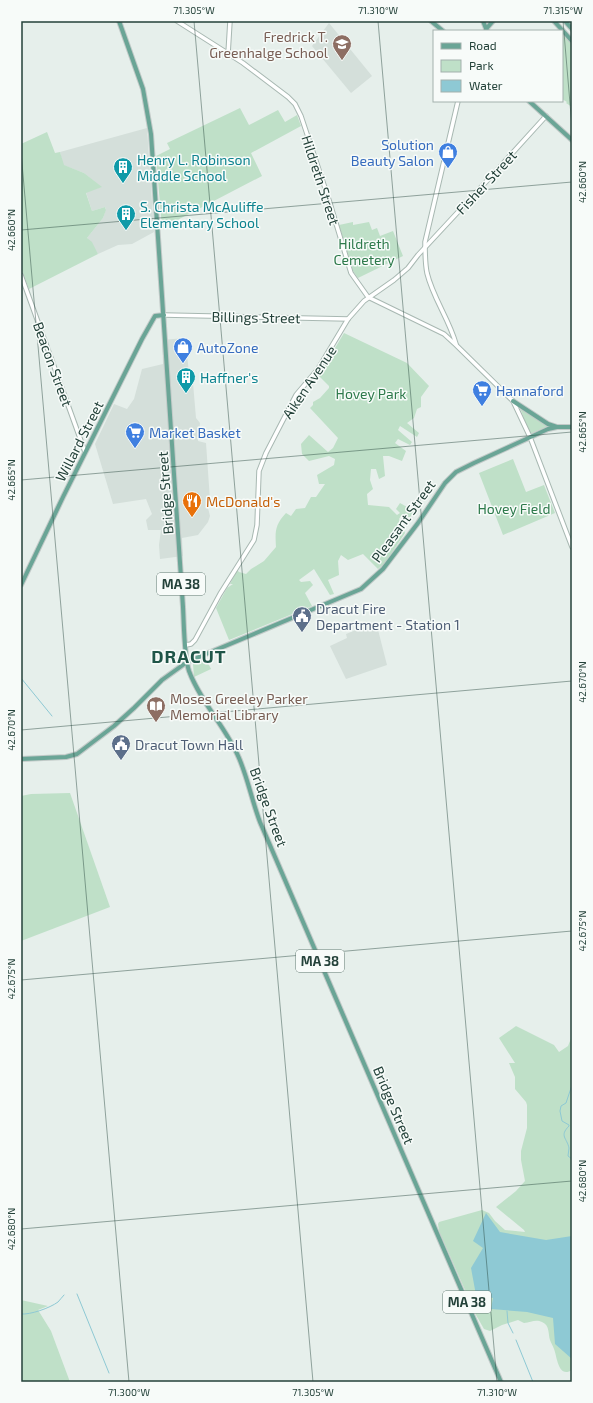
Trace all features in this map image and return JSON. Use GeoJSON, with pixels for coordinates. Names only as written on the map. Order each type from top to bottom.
{"type":"FeatureCollection","features":[{"type":"Feature","properties":{"kind":"main road","name":"Bridge Street"},"geometry":{"type":"LineString","coordinates":[[119,21],[143,89],[150,126],[187,662],[194,682],[225,731],[240,759],[260,822],[501,1382]]}},
{"type":"Feature","properties":{"kind":"main road"},"geometry":{"type":"LineString","coordinates":[[431,21],[442,30]]}},
{"type":"Feature","properties":{"kind":"main road"},"geometry":{"type":"LineString","coordinates":[[483,21],[486,30]]}},
{"type":"Feature","properties":{"kind":"main road"},"geometry":{"type":"LineString","coordinates":[[486,30],[493,21]]}},
{"type":"Feature","properties":{"kind":"main road"},"geometry":{"type":"LineString","coordinates":[[554,21],[562,30]]}},
{"type":"Feature","properties":{"kind":"main road"},"geometry":{"type":"LineString","coordinates":[[565,21],[572,29]]}},
{"type":"Feature","properties":{"kind":"main road"},"geometry":{"type":"LineString","coordinates":[[563,31],[572,41]]}},
{"type":"Feature","properties":{"kind":"main road"},"geometry":{"type":"LineString","coordinates":[[530,102],[572,140]]}},
{"type":"Feature","properties":{"kind":"main road","name":"Willard Street"},"geometry":{"type":"LineString","coordinates":[[21,585],[85,452],[155,316],[164,315]]}},
{"type":"Feature","properties":{"kind":"main road"},"geometry":{"type":"LineString","coordinates":[[513,401],[548,424],[557,427]]}},
{"type":"Feature","properties":{"kind":"main road","name":"Pleasant Street"},"geometry":{"type":"LineString","coordinates":[[21,760],[66,757],[77,754],[119,721],[162,680],[187,662],[361,589],[388,563],[418,523],[445,483],[456,472],[530,437],[557,427],[572,427]]}},
{"type":"Feature","properties":{"kind":"street","name":"Hildreth Street"},"geometry":{"type":"LineString","coordinates":[[177,21],[250,68],[296,104],[329,200],[351,273],[368,297],[444,334],[513,401],[530,437],[572,547]]}},
{"type":"Feature","properties":{"kind":"street"},"geometry":{"type":"LineString","coordinates":[[228,54],[230,21]]}},
{"type":"Feature","properties":{"kind":"street"},"geometry":{"type":"LineString","coordinates":[[456,345],[452,331],[428,278],[425,263],[425,248],[458,102]]}},
{"type":"Feature","properties":{"kind":"street","name":"Fisher Street"},"geometry":{"type":"LineString","coordinates":[[425,248],[546,116]]}},
{"type":"Feature","properties":{"kind":"street","name":"Aiken Avenue"},"geometry":{"type":"LineString","coordinates":[[186,645],[192,644],[195,640],[220,594],[254,540],[257,525],[259,476],[262,464],[296,395],[318,369],[348,319],[368,297],[396,279],[408,268],[425,248]]}},
{"type":"Feature","properties":{"kind":"street","name":"Beacon Street"},"geometry":{"type":"LineString","coordinates":[[21,275],[85,452]]}},
{"type":"Feature","properties":{"kind":"street","name":"Billings Street"},"geometry":{"type":"LineString","coordinates":[[164,315],[348,319]]}},
{"type":"Feature","properties":{"kind":"shaded area","name":"Fredrick T. Greenhalge School"},"geometry":{"type":"Polygon","coordinates":[[[329,23],[372,76],[351,93],[312,46],[329,23]]]}},
{"type":"Feature","properties":{"kind":"shaded area"},"geometry":{"type":"Polygon","coordinates":[[[147,128],[154,232],[132,244],[118,245],[98,254],[87,238],[103,218],[106,209],[105,207],[92,211],[86,192],[101,187],[84,173],[63,165],[60,152],[147,128]]]}},
{"type":"Feature","properties":{"kind":"shaded area"},"geometry":{"type":"Polygon","coordinates":[[[185,338],[190,381],[193,383],[196,418],[200,423],[198,441],[206,443],[210,500],[208,508],[210,516],[208,522],[198,535],[182,538],[183,556],[160,559],[159,545],[161,530],[148,530],[146,520],[152,514],[146,499],[113,504],[95,444],[114,404],[127,409],[134,399],[142,369],[163,364],[162,340],[185,338]]]}},
{"type":"Feature","properties":{"kind":"shaded area"},"geometry":{"type":"Polygon","coordinates":[[[376,622],[387,665],[346,679],[330,646],[347,638],[346,634],[376,622]]]}},
{"type":"Feature","properties":{"kind":"green space"},"geometry":{"type":"Polygon","coordinates":[[[563,34],[572,44],[572,107],[566,103],[567,102],[563,100],[563,34]]]}},
{"type":"Feature","properties":{"kind":"green space"},"geometry":{"type":"Polygon","coordinates":[[[240,108],[249,125],[278,110],[285,122],[297,115],[301,126],[251,153],[262,176],[162,228],[156,156],[170,149],[167,143],[240,108]]]}},
{"type":"Feature","properties":{"kind":"green space"},"geometry":{"type":"Polygon","coordinates":[[[47,132],[55,153],[60,152],[64,165],[84,173],[102,187],[86,193],[92,211],[105,207],[106,210],[103,218],[87,238],[92,242],[98,254],[29,289],[21,268],[21,144],[47,132]]]}},
{"type":"Feature","properties":{"kind":"green space","name":"Hildreth Cemetery"},"geometry":{"type":"Polygon","coordinates":[[[353,222],[353,225],[369,222],[372,230],[377,228],[380,236],[393,231],[403,256],[358,278],[353,271],[339,225],[353,222]]]}},
{"type":"Feature","properties":{"kind":"green space","name":"Hovey Park"},"geometry":{"type":"Polygon","coordinates":[[[344,333],[407,363],[429,386],[421,397],[421,407],[417,409],[414,418],[407,423],[419,433],[417,437],[400,426],[398,430],[412,442],[410,445],[398,439],[395,443],[406,451],[402,461],[389,456],[383,456],[385,476],[379,479],[376,469],[371,469],[370,480],[373,489],[367,494],[368,505],[389,507],[397,515],[400,513],[396,509],[400,503],[414,511],[410,517],[401,516],[399,519],[405,533],[385,563],[378,569],[363,554],[348,560],[341,555],[338,561],[339,575],[328,580],[334,594],[330,595],[314,569],[299,580],[301,582],[310,581],[313,585],[305,593],[312,606],[229,640],[216,608],[227,588],[233,584],[230,584],[237,570],[246,574],[264,561],[276,547],[276,528],[282,517],[286,513],[291,516],[296,509],[305,508],[311,497],[316,497],[325,484],[319,484],[317,475],[334,465],[335,459],[329,456],[309,461],[302,454],[301,444],[309,435],[328,452],[333,448],[338,438],[310,408],[313,405],[313,402],[320,398],[329,388],[329,386],[318,375],[344,333]]]}},
{"type":"Feature","properties":{"kind":"green space"},"geometry":{"type":"Polygon","coordinates":[[[521,408],[548,426],[530,434],[521,408]]]}},
{"type":"Feature","properties":{"kind":"green space","name":"Hovey Field"},"geometry":{"type":"Polygon","coordinates":[[[513,459],[526,492],[544,485],[555,513],[503,535],[479,473],[513,459]]]}},
{"type":"Feature","properties":{"kind":"green space"},"geometry":{"type":"Polygon","coordinates":[[[205,657],[211,669],[194,677],[193,664],[205,657]]]}},
{"type":"Feature","properties":{"kind":"green space"},"geometry":{"type":"Polygon","coordinates":[[[70,793],[110,907],[21,941],[21,796],[31,794],[70,793]]]}},
{"type":"Feature","properties":{"kind":"green space"},"geometry":{"type":"Polygon","coordinates":[[[516,1026],[554,1045],[559,1052],[568,1046],[572,1036],[572,1370],[567,1372],[564,1372],[559,1366],[550,1340],[548,1327],[545,1323],[536,1321],[524,1323],[518,1320],[490,1331],[484,1329],[476,1315],[439,1231],[439,1222],[482,1210],[489,1213],[505,1230],[525,1232],[496,1207],[516,1191],[525,1181],[521,1151],[527,1128],[527,1105],[515,1089],[515,1077],[509,1063],[515,1063],[499,1038],[516,1026]]]}},
{"type":"Feature","properties":{"kind":"green space"},"geometry":{"type":"Polygon","coordinates":[[[21,1300],[48,1306],[38,1310],[51,1331],[70,1382],[21,1382],[21,1300]]]}},
{"type":"Feature","properties":{"kind":"water"},"geometry":{"type":"Polygon","coordinates":[[[486,1213],[500,1232],[546,1240],[572,1236],[572,1359],[555,1344],[553,1318],[527,1312],[491,1309],[493,1298],[476,1295],[471,1268],[483,1248],[473,1241],[486,1213]]]}},
{"type":"Feature","properties":{"kind":"waterway"},"geometry":{"type":"LineString","coordinates":[[21,678],[52,716]]}},
{"type":"Feature","properties":{"kind":"waterway"},"geometry":{"type":"LineString","coordinates":[[572,1085],[566,1103],[561,1106],[560,1111],[562,1121],[569,1125],[564,1132],[564,1137],[569,1148],[568,1156],[572,1159]]}},
{"type":"Feature","properties":{"kind":"waterway"},"geometry":{"type":"LineString","coordinates":[[77,1294],[109,1373]]}},
{"type":"Feature","properties":{"kind":"waterway"},"geometry":{"type":"LineString","coordinates":[[21,1314],[40,1311],[50,1307],[58,1302],[64,1295]]}},
{"type":"Feature","properties":{"kind":"waterway"},"geometry":{"type":"LineString","coordinates":[[507,1311],[508,1323],[513,1333]]}},
{"type":"Feature","properties":{"kind":"waterway"},"geometry":{"type":"LineString","coordinates":[[516,1340],[533,1382]]}},
{"type":"Feature","properties":{"kind":"place","name":"Fredrick T. Greenhalge School"},"geometry":{"type":"Point","coordinates":[342,61]}},
{"type":"Feature","properties":{"kind":"place","name":"Solution Beauty Salon"},"geometry":{"type":"Point","coordinates":[448,169]}},
{"type":"Feature","properties":{"kind":"place","name":"Henry L. Robinson Middle School"},"geometry":{"type":"Point","coordinates":[123,184]}},
{"type":"Feature","properties":{"kind":"place","name":"S. Christa McAuliffe Elementary School"},"geometry":{"type":"Point","coordinates":[126,231]}},
{"type":"Feature","properties":{"kind":"place","name":"AutoZone"},"geometry":{"type":"Point","coordinates":[183,364]}},
{"type":"Feature","properties":{"kind":"place","name":"Haffner's"},"geometry":{"type":"Point","coordinates":[186,394]}},
{"type":"Feature","properties":{"kind":"place","name":"Hannaford"},"geometry":{"type":"Point","coordinates":[482,407]}},
{"type":"Feature","properties":{"kind":"place","name":"Market Basket"},"geometry":{"type":"Point","coordinates":[135,449]}},
{"type":"Feature","properties":{"kind":"place","name":"McDonald's"},"geometry":{"type":"Point","coordinates":[192,518]}},
{"type":"Feature","properties":{"kind":"place","name":"Dracut Fire Department - Station 1"},"geometry":{"type":"Point","coordinates":[302,633]}},
{"type":"Feature","properties":{"kind":"place","name":"Moses Greeley Parker Memorial Library"},"geometry":{"type":"Point","coordinates":[156,723]}},
{"type":"Feature","properties":{"kind":"place","name":"Dracut Town Hall"},"geometry":{"type":"Point","coordinates":[121,761]}},
{"type":"Feature","properties":{"kind":"district","name":"DRACUT"},"geometry":{"type":"Point","coordinates":[189,656]}}]}
